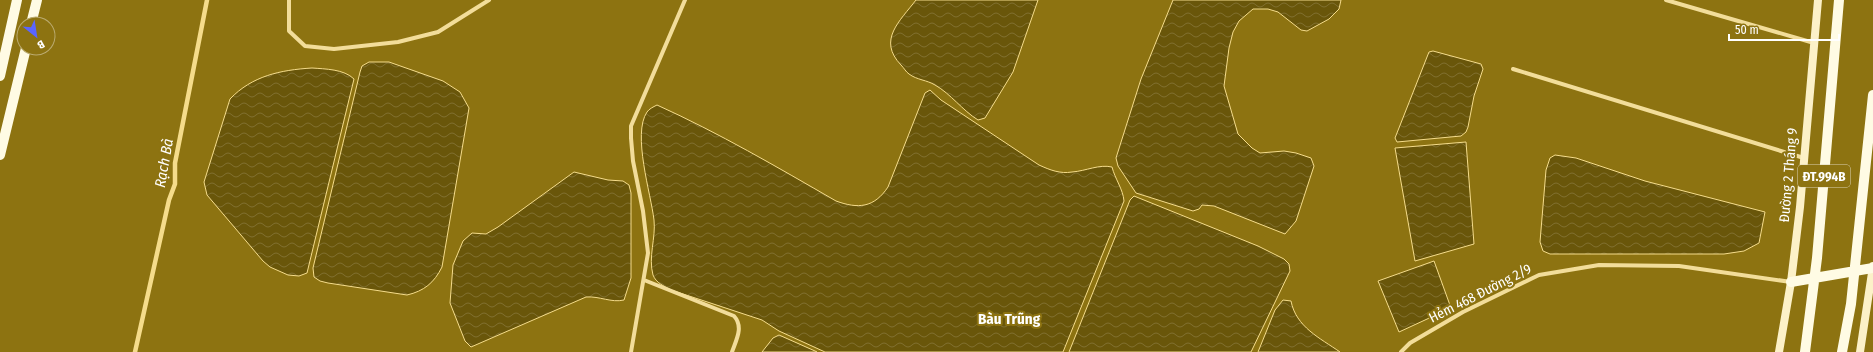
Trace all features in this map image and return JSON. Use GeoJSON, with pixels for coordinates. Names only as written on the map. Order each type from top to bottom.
{"type":"FeatureCollection","features":[{"type":"Feature","properties":{"kind":"main road"},"geometry":{"type":"LineString","coordinates":[[0,76],[17,0]]}},
{"type":"Feature","properties":{"kind":"main road"},"geometry":{"type":"LineString","coordinates":[[33,16],[37,0]]}},
{"type":"Feature","properties":{"kind":"main road","name":"Đường 2 Tháng 9"},"geometry":{"type":"LineString","coordinates":[[1779,352],[1791,282],[1818,0]]}},
{"type":"Feature","properties":{"kind":"main road","name":"ĐT.994B"},"geometry":{"type":"LineString","coordinates":[[1805,352],[1814,278],[1839,0]]}},
{"type":"Feature","properties":{"kind":"main road"},"geometry":{"type":"LineString","coordinates":[[0,155],[24,56]]}},
{"type":"Feature","properties":{"kind":"main road","name":"ĐT.994B"},"geometry":{"type":"LineString","coordinates":[[1842,352],[1851,304],[1873,94]]}},
{"type":"Feature","properties":{"kind":"main road"},"geometry":{"type":"LineString","coordinates":[[1791,282],[1854,272],[1873,267],[1860,352]]}},
{"type":"Feature","properties":{"kind":"street"},"geometry":{"type":"LineString","coordinates":[[289,0],[289,31],[305,46],[334,49],[398,42],[438,32],[489,0]]}},
{"type":"Feature","properties":{"kind":"street"},"geometry":{"type":"LineString","coordinates":[[630,352],[648,253],[643,211],[633,161],[632,126],[685,0]]}},
{"type":"Feature","properties":{"kind":"street"},"geometry":{"type":"LineString","coordinates":[[1666,0],[1814,43]]}},
{"type":"Feature","properties":{"kind":"street"},"geometry":{"type":"LineString","coordinates":[[1513,69],[1804,158]]}},
{"type":"Feature","properties":{"kind":"street","name":"Hẻm 468 Đường 2/9"},"geometry":{"type":"LineString","coordinates":[[1401,352],[1410,343],[1463,312],[1539,275],[1599,265],[1678,266],[1791,282]]}},
{"type":"Feature","properties":{"kind":"street"},"geometry":{"type":"LineString","coordinates":[[644,280],[734,316],[738,320],[740,327],[732,352]]}},
{"type":"Feature","properties":{"kind":"water"},"geometry":{"type":"Polygon","coordinates":[[[916,0],[1038,0],[1013,72],[985,118],[978,120],[932,83],[915,78],[909,74],[894,56],[891,47],[891,39],[894,31],[898,23],[916,0]]]}},
{"type":"Feature","properties":{"kind":"water"},"geometry":{"type":"Polygon","coordinates":[[[1173,0],[1341,0],[1339,9],[1329,19],[1307,31],[1301,30],[1278,12],[1268,9],[1253,9],[1239,21],[1233,32],[1229,48],[1224,86],[1238,134],[1252,148],[1260,153],[1284,151],[1296,153],[1311,158],[1314,166],[1296,221],[1285,234],[1214,206],[1202,205],[1199,209],[1193,211],[1136,193],[1118,166],[1116,158],[1141,79],[1173,0]]]}},
{"type":"Feature","properties":{"kind":"water"},"geometry":{"type":"Polygon","coordinates":[[[1433,51],[1481,64],[1483,69],[1474,96],[1468,127],[1466,132],[1461,136],[1397,142],[1395,138],[1427,57],[1429,52],[1433,51]]]}},
{"type":"Feature","properties":{"kind":"water"},"geometry":{"type":"Polygon","coordinates":[[[369,62],[389,62],[443,81],[460,92],[469,108],[442,267],[436,278],[428,286],[407,295],[328,283],[320,281],[314,277],[313,268],[360,72],[362,66],[369,62]]]}},
{"type":"Feature","properties":{"kind":"water"},"geometry":{"type":"Polygon","coordinates":[[[312,68],[340,71],[354,79],[307,273],[299,276],[288,275],[270,267],[263,261],[207,195],[204,182],[230,99],[248,85],[267,76],[289,70],[312,68]]]}},
{"type":"Feature","properties":{"kind":"water"},"geometry":{"type":"Polygon","coordinates":[[[930,90],[941,100],[1043,167],[1055,171],[1068,172],[1102,166],[1112,167],[1124,201],[1063,352],[825,352],[779,331],[762,320],[671,290],[660,284],[654,278],[651,261],[654,220],[644,164],[641,134],[643,122],[647,112],[651,108],[657,105],[748,151],[836,201],[858,206],[871,203],[883,194],[888,187],[925,93],[930,90]]]}},
{"type":"Feature","properties":{"kind":"water"},"geometry":{"type":"Polygon","coordinates":[[[1466,142],[1474,244],[1415,261],[1395,148],[1466,142]]]}},
{"type":"Feature","properties":{"kind":"water"},"geometry":{"type":"Polygon","coordinates":[[[1555,155],[1576,158],[1645,181],[1765,212],[1759,243],[1744,251],[1724,254],[1550,254],[1543,251],[1540,242],[1546,170],[1550,158],[1555,155]]]}},
{"type":"Feature","properties":{"kind":"water"},"geometry":{"type":"Polygon","coordinates":[[[574,172],[608,180],[623,181],[629,185],[631,193],[631,278],[624,300],[615,301],[596,297],[586,297],[471,347],[465,341],[450,303],[453,265],[463,241],[472,233],[486,234],[498,227],[574,172]]]}},
{"type":"Feature","properties":{"kind":"water"},"geometry":{"type":"Polygon","coordinates":[[[1134,196],[1258,246],[1284,259],[1289,264],[1290,271],[1251,352],[1069,352],[1130,200],[1134,196]]]}},
{"type":"Feature","properties":{"kind":"water"},"geometry":{"type":"Polygon","coordinates":[[[1434,261],[1451,308],[1399,332],[1378,281],[1434,261]]]}},
{"type":"Feature","properties":{"kind":"water"},"geometry":{"type":"Polygon","coordinates":[[[1283,300],[1291,301],[1298,318],[1303,325],[1317,337],[1340,352],[1258,352],[1275,310],[1283,300]]]}},
{"type":"Feature","properties":{"kind":"water"},"geometry":{"type":"Polygon","coordinates":[[[779,335],[817,352],[762,352],[773,338],[779,335]]]}},
{"type":"Feature","properties":{"kind":"waterway","name":"Rạch Bà"},"geometry":{"type":"LineString","coordinates":[[135,352],[169,200],[175,184],[175,163],[207,0]]}},
{"type":"Feature","properties":{"kind":"district","name":"Bàu Trũng"},"geometry":{"type":"Point","coordinates":[1009,319]}}]}
